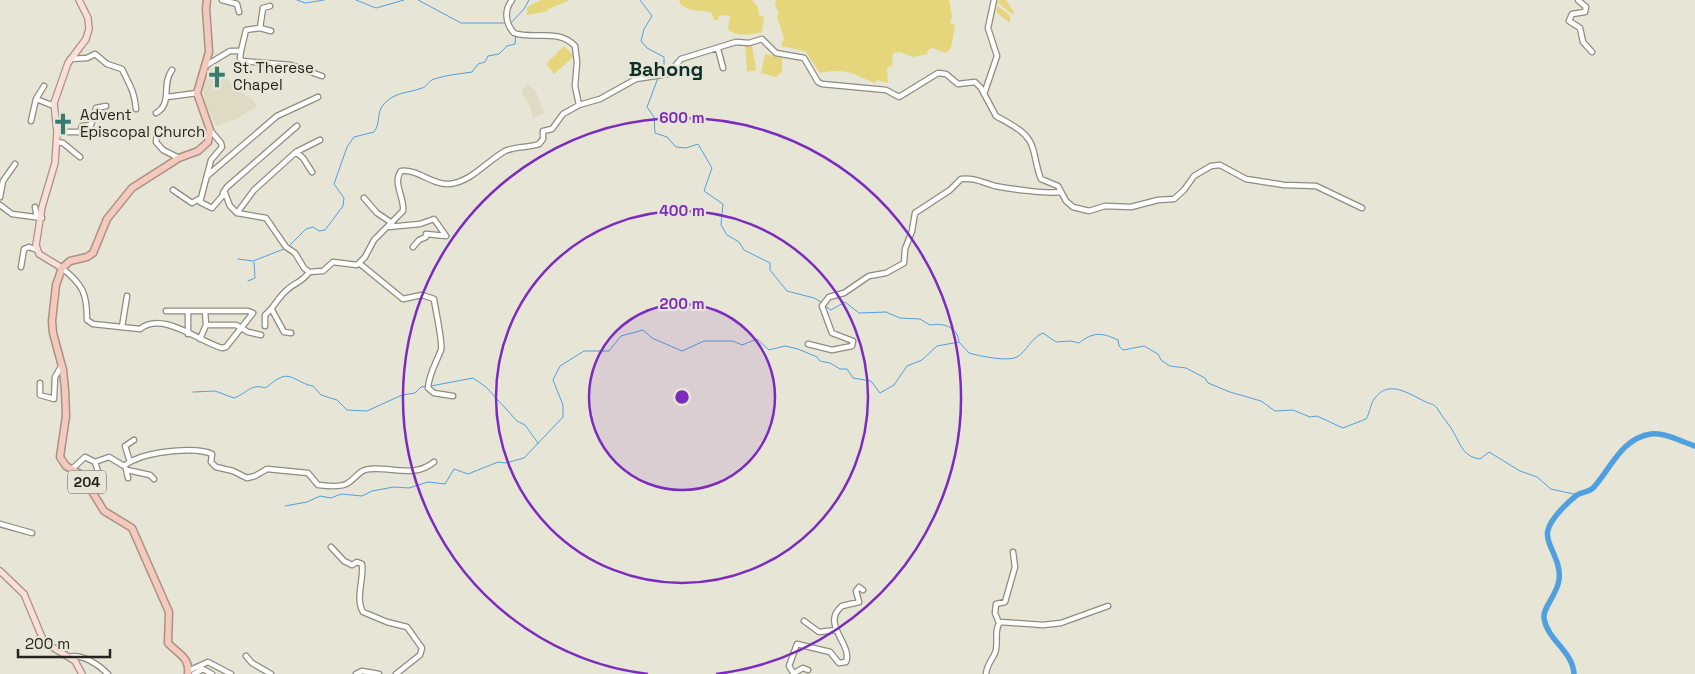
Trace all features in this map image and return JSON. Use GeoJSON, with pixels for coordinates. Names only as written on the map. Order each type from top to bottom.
{"type":"FeatureCollection","features":[{"type":"Feature","properties":{"kind":"highway"},"geometry":{"type":"LineString","coordinates":[[62,268],[70,261],[90,255],[98,244],[107,219],[128,193],[179,158],[204,147],[210,138],[210,130],[197,93],[209,49],[207,0]]}},
{"type":"Feature","properties":{"kind":"highway","name":"204"},"geometry":{"type":"LineString","coordinates":[[62,268],[56,285],[52,323],[62,366],[66,416],[60,453],[64,464],[84,478],[104,511],[132,528],[169,612],[168,643],[186,660],[189,673]]}},
{"type":"Feature","properties":{"kind":"main road"},"geometry":{"type":"LineString","coordinates":[[62,268],[37,250],[42,207],[55,163],[58,132],[54,106],[70,59],[86,39],[89,28],[88,18],[79,0]]}},
{"type":"Feature","properties":{"kind":"main road"},"geometry":{"type":"LineString","coordinates":[[0,571],[25,596],[42,639],[77,663],[82,674]]}},
{"type":"Feature","properties":{"kind":"street"},"geometry":{"type":"LineString","coordinates":[[222,0],[237,4],[239,12]]}},
{"type":"Feature","properties":{"kind":"street"},"geometry":{"type":"LineString","coordinates":[[512,0],[506,15],[509,27],[517,34],[556,35],[573,43],[577,53],[575,86],[579,105]]}},
{"type":"Feature","properties":{"kind":"street"},"geometry":{"type":"LineString","coordinates":[[984,94],[997,56],[988,28],[994,0]]}},
{"type":"Feature","properties":{"kind":"street"},"geometry":{"type":"LineString","coordinates":[[1578,0],[1586,7],[1585,12],[1574,14],[1569,21],[1580,28],[1583,42],[1592,52]]}},
{"type":"Feature","properties":{"kind":"street"},"geometry":{"type":"LineString","coordinates":[[260,28],[263,8],[270,6]]}},
{"type":"Feature","properties":{"kind":"street"},"geometry":{"type":"LineString","coordinates":[[271,30],[260,28],[244,32],[240,58],[242,60],[291,65],[322,76]]}},
{"type":"Feature","properties":{"kind":"street"},"geometry":{"type":"LineString","coordinates":[[265,326],[264,317],[272,310],[286,290],[297,284],[309,272],[323,271],[333,262],[354,266],[359,263],[374,240],[403,211],[403,201],[398,180],[402,171],[412,172],[444,184],[466,181],[479,168],[504,152],[539,144],[543,139],[543,132],[552,129],[563,114],[579,105],[600,99],[632,81],[670,73],[675,63],[681,59],[736,42],[764,40],[776,53],[804,58],[818,82],[826,85],[886,90],[901,97],[929,77],[943,73],[958,84],[975,82],[996,116],[1010,122],[1028,138],[1033,146],[1042,179],[1058,186],[1069,204],[1085,212],[1105,206],[1131,207],[1158,200],[1174,199],[1194,176],[1211,166],[1220,165],[1246,179],[1284,186],[1316,186],[1362,208]]}},
{"type":"Feature","properties":{"kind":"street"},"geometry":{"type":"LineString","coordinates":[[718,49],[723,68]]}},
{"type":"Feature","properties":{"kind":"street"},"geometry":{"type":"LineString","coordinates":[[205,66],[230,51],[241,50]]}},
{"type":"Feature","properties":{"kind":"street"},"geometry":{"type":"LineString","coordinates":[[70,59],[87,58],[96,54],[107,64],[122,69],[134,90],[136,109]]}},
{"type":"Feature","properties":{"kind":"street"},"geometry":{"type":"LineString","coordinates":[[156,113],[164,108],[166,82],[172,70]]}},
{"type":"Feature","properties":{"kind":"street"},"geometry":{"type":"LineString","coordinates":[[31,122],[36,99],[44,86]]}},
{"type":"Feature","properties":{"kind":"street"},"geometry":{"type":"LineString","coordinates":[[166,97],[197,93]]}},
{"type":"Feature","properties":{"kind":"street"},"geometry":{"type":"LineString","coordinates":[[207,176],[276,116],[318,97]]}},
{"type":"Feature","properties":{"kind":"street"},"geometry":{"type":"LineString","coordinates":[[36,99],[54,106]]}},
{"type":"Feature","properties":{"kind":"street"},"geometry":{"type":"LineString","coordinates":[[58,132],[80,132],[82,126],[90,125],[96,108],[106,106]]}},
{"type":"Feature","properties":{"kind":"street"},"geometry":{"type":"LineString","coordinates":[[199,199],[204,206],[212,208],[216,206],[227,187],[296,126]]}},
{"type":"Feature","properties":{"kind":"street"},"geometry":{"type":"LineString","coordinates":[[164,130],[156,136],[156,143],[163,150],[179,158]]}},
{"type":"Feature","properties":{"kind":"street"},"geometry":{"type":"LineString","coordinates":[[173,190],[192,203],[199,199],[211,160],[222,147],[210,130]]}},
{"type":"Feature","properties":{"kind":"street"},"geometry":{"type":"LineString","coordinates":[[238,213],[254,190],[296,152],[320,140]]}},
{"type":"Feature","properties":{"kind":"street"},"geometry":{"type":"LineString","coordinates":[[57,142],[64,143],[80,157]]}},
{"type":"Feature","properties":{"kind":"street"},"geometry":{"type":"LineString","coordinates":[[296,152],[303,158],[312,172]]}},
{"type":"Feature","properties":{"kind":"street"},"geometry":{"type":"LineString","coordinates":[[0,197],[3,181],[15,164]]}},
{"type":"Feature","properties":{"kind":"street"},"geometry":{"type":"LineString","coordinates":[[808,344],[832,350],[852,346],[853,342],[832,333],[822,306],[835,294],[844,293],[860,284],[869,276],[886,273],[904,263],[905,249],[912,231],[915,213],[950,190],[961,179],[973,178],[995,186],[1051,193],[1061,192]]}},
{"type":"Feature","properties":{"kind":"street"},"geometry":{"type":"LineString","coordinates":[[223,193],[227,196],[230,206],[238,213],[266,218],[309,272]]}},
{"type":"Feature","properties":{"kind":"street"},"geometry":{"type":"LineString","coordinates":[[364,198],[377,214],[392,223]]}},
{"type":"Feature","properties":{"kind":"street"},"geometry":{"type":"LineString","coordinates":[[0,205],[12,214],[40,217]]}},
{"type":"Feature","properties":{"kind":"street"},"geometry":{"type":"LineString","coordinates":[[35,206],[40,217]]}},
{"type":"Feature","properties":{"kind":"street"},"geometry":{"type":"LineString","coordinates":[[387,227],[420,224],[434,219],[446,236],[426,234],[426,237],[419,240],[413,247]]}},
{"type":"Feature","properties":{"kind":"street"},"geometry":{"type":"LineString","coordinates":[[20,267],[24,249],[29,247],[37,250]]}},
{"type":"Feature","properties":{"kind":"street"},"geometry":{"type":"LineString","coordinates":[[359,263],[403,299],[422,295],[434,298],[439,320],[441,349],[434,363],[428,388],[434,393],[453,396]]}},
{"type":"Feature","properties":{"kind":"street"},"geometry":{"type":"LineString","coordinates":[[62,268],[81,286],[88,304],[88,322],[140,329],[146,324],[171,326],[224,348],[252,316],[252,311],[166,311]]}},
{"type":"Feature","properties":{"kind":"street"},"geometry":{"type":"LineString","coordinates":[[122,327],[127,296]]}},
{"type":"Feature","properties":{"kind":"street"},"geometry":{"type":"LineString","coordinates":[[272,310],[284,332],[292,333]]}},
{"type":"Feature","properties":{"kind":"street"},"geometry":{"type":"LineString","coordinates":[[188,311],[188,334]]}},
{"type":"Feature","properties":{"kind":"street"},"geometry":{"type":"LineString","coordinates":[[200,339],[206,326],[205,311]]}},
{"type":"Feature","properties":{"kind":"street"},"geometry":{"type":"LineString","coordinates":[[206,326],[242,328],[248,332],[262,335]]}},
{"type":"Feature","properties":{"kind":"street"},"geometry":{"type":"LineString","coordinates":[[40,383],[40,395],[54,399],[55,377],[62,366]]}},
{"type":"Feature","properties":{"kind":"street"},"geometry":{"type":"LineString","coordinates":[[130,462],[125,446],[134,440]]}},
{"type":"Feature","properties":{"kind":"street"},"geometry":{"type":"LineString","coordinates":[[128,478],[126,468],[130,462],[170,451],[196,450],[212,454],[212,462],[216,467],[233,471],[247,478],[267,469],[275,469],[308,473],[318,485],[339,486],[346,485],[355,475],[369,468],[414,471],[426,468],[434,462]]}},
{"type":"Feature","properties":{"kind":"street"},"geometry":{"type":"LineString","coordinates":[[72,469],[85,457],[95,462],[100,478]]}},
{"type":"Feature","properties":{"kind":"street"},"geometry":{"type":"LineString","coordinates":[[95,462],[109,457],[126,468],[150,475],[154,479]]}},
{"type":"Feature","properties":{"kind":"street"},"geometry":{"type":"LineString","coordinates":[[0,524],[32,533]]}},
{"type":"Feature","properties":{"kind":"street"},"geometry":{"type":"LineString","coordinates":[[331,547],[347,563],[357,562],[362,564],[362,586],[359,599],[363,612],[386,622],[407,626],[420,645],[420,654],[396,674]]}},
{"type":"Feature","properties":{"kind":"street"},"geometry":{"type":"LineString","coordinates":[[986,674],[988,662],[996,650],[999,623],[995,609],[996,604],[1005,602],[1006,594],[1012,584],[1010,576],[1015,567],[1013,552]]}},
{"type":"Feature","properties":{"kind":"street"},"geometry":{"type":"LineString","coordinates":[[808,670],[803,668],[794,673],[789,664],[797,644],[828,652],[839,662],[846,662],[847,654],[836,630],[836,616],[840,607],[859,602],[856,591],[859,587],[863,590]]}},
{"type":"Feature","properties":{"kind":"street"},"geometry":{"type":"LineString","coordinates":[[999,623],[1006,621],[1043,625],[1061,623],[1108,606]]}},
{"type":"Feature","properties":{"kind":"street"},"geometry":{"type":"LineString","coordinates":[[804,621],[819,632],[836,630]]}},
{"type":"Feature","properties":{"kind":"street"},"geometry":{"type":"LineString","coordinates":[[69,657],[76,656],[98,664],[108,674]]}},
{"type":"Feature","properties":{"kind":"street"},"geometry":{"type":"LineString","coordinates":[[246,656],[252,663],[271,674]]}},
{"type":"Feature","properties":{"kind":"street"},"geometry":{"type":"LineString","coordinates":[[189,673],[208,662],[231,674]]}},
{"type":"Feature","properties":{"kind":"street"},"geometry":{"type":"LineString","coordinates":[[189,673],[202,669],[212,674]]}},
{"type":"Feature","properties":{"kind":"street"},"geometry":{"type":"LineString","coordinates":[[356,674],[362,671],[379,674]]}},
{"type":"Feature","properties":{"kind":"shaded area"},"geometry":{"type":"Polygon","coordinates":[[[541,0],[568,1],[548,9],[548,11],[527,15],[527,7],[541,0]]]}},
{"type":"Feature","properties":{"kind":"shaded area"},"geometry":{"type":"Polygon","coordinates":[[[679,0],[752,0],[758,7],[759,15],[764,17],[762,32],[745,35],[736,34],[728,30],[730,16],[719,15],[718,20],[714,20],[711,12],[691,10],[681,5],[679,0]]]}},
{"type":"Feature","properties":{"kind":"shaded area"},"geometry":{"type":"Polygon","coordinates":[[[776,0],[949,0],[952,16],[950,23],[955,25],[951,48],[946,53],[932,48],[927,51],[928,54],[913,57],[900,52],[893,53],[892,66],[887,67],[888,83],[877,80],[874,83],[842,71],[820,73],[805,51],[781,46],[784,38],[777,17],[779,12],[775,6],[776,0]]]}},
{"type":"Feature","properties":{"kind":"shaded area"},"geometry":{"type":"Polygon","coordinates":[[[999,0],[1006,0],[1014,12],[1012,14],[998,3],[999,0]]]}},
{"type":"Feature","properties":{"kind":"shaded area"},"geometry":{"type":"Polygon","coordinates":[[[998,6],[1010,16],[1010,23],[996,12],[998,6]]]}},
{"type":"Feature","properties":{"kind":"shaded area"},"geometry":{"type":"Polygon","coordinates":[[[564,46],[574,56],[554,74],[546,64],[564,46]]]}},
{"type":"Feature","properties":{"kind":"shaded area"},"geometry":{"type":"Polygon","coordinates":[[[745,46],[752,46],[756,70],[747,72],[745,46]]]}},
{"type":"Feature","properties":{"kind":"shaded area"},"geometry":{"type":"Polygon","coordinates":[[[765,54],[782,58],[782,72],[776,77],[761,73],[765,54]]]}},
{"type":"Feature","properties":{"kind":"shaded area"},"geometry":{"type":"Polygon","coordinates":[[[215,67],[243,94],[253,99],[257,106],[238,118],[218,126],[215,124],[205,103],[202,82],[209,68],[215,67]]]}},
{"type":"Feature","properties":{"kind":"shaded area"},"geometry":{"type":"Polygon","coordinates":[[[527,84],[536,92],[544,113],[533,118],[530,106],[522,93],[527,84]]]}},
{"type":"Feature","properties":{"kind":"waterway"},"geometry":{"type":"LineString","coordinates":[[297,0],[305,3],[324,0]]}},
{"type":"Feature","properties":{"kind":"waterway"},"geometry":{"type":"LineString","coordinates":[[356,0],[376,8],[404,0]]}},
{"type":"Feature","properties":{"kind":"waterway"},"geometry":{"type":"LineString","coordinates":[[418,0],[461,23],[505,23]]}},
{"type":"Feature","properties":{"kind":"waterway"},"geometry":{"type":"LineString","coordinates":[[510,24],[524,9],[529,0]]}},
{"type":"Feature","properties":{"kind":"waterway"},"geometry":{"type":"LineString","coordinates":[[640,0],[652,16],[644,29],[641,41],[647,48],[664,57],[664,67],[659,74]]}},
{"type":"Feature","properties":{"kind":"waterway"},"geometry":{"type":"LineString","coordinates":[[288,247],[306,229],[313,227],[319,231],[325,230],[343,206],[344,198],[334,184],[347,147],[354,137],[374,132],[380,110],[388,100],[397,95],[424,87],[434,79],[472,72],[478,64],[485,62],[488,56],[499,54],[507,46],[515,44],[516,34]]}},
{"type":"Feature","properties":{"kind":"waterway"},"geometry":{"type":"LineString","coordinates":[[658,78],[647,107],[654,117],[655,133],[667,137],[676,147],[686,148],[698,144],[712,168],[704,191],[723,204],[721,225],[727,235],[739,242],[744,250],[770,263],[770,270],[787,291],[814,298],[823,303]]}},
{"type":"Feature","properties":{"kind":"waterway"},"geometry":{"type":"LineString","coordinates":[[238,259],[253,261],[284,249]]}},
{"type":"Feature","properties":{"kind":"waterway"},"geometry":{"type":"LineString","coordinates":[[248,281],[255,278],[254,262]]}},
{"type":"Feature","properties":{"kind":"waterway"},"geometry":{"type":"LineString","coordinates":[[825,306],[831,310],[845,302],[859,313],[886,312],[900,318],[920,319],[930,325],[944,325],[955,332],[959,341]]}},
{"type":"Feature","properties":{"kind":"waterway"},"geometry":{"type":"LineString","coordinates":[[285,506],[307,502],[320,496],[331,498],[341,494],[362,496],[372,491],[394,487],[409,488],[428,482],[445,484],[454,469],[468,474],[498,462],[506,463],[524,458],[563,417],[563,405],[553,380],[560,366],[584,351],[609,351],[621,336],[643,330],[652,338],[682,351],[704,341],[733,341],[742,345],[757,339],[769,350],[785,346],[798,349],[817,357],[820,361],[830,363],[840,369],[847,369],[853,378],[871,381],[880,393],[894,385],[907,366],[922,360],[937,346],[959,342],[969,353],[1007,359],[1017,357],[1035,338],[1043,333],[1056,342],[1071,341],[1079,343],[1097,334],[1118,340],[1119,346],[1123,350],[1144,346],[1158,354],[1161,360],[1170,366],[1186,368],[1205,378],[1208,383],[1261,401],[1275,411],[1293,410],[1310,417],[1317,416],[1343,428],[1366,419],[1373,400],[1386,389],[1406,392],[1435,406],[1461,446],[1470,456],[1480,459],[1489,452],[1520,471],[1537,477],[1551,489],[1578,495]]}},
{"type":"Feature","properties":{"kind":"waterway"},"geometry":{"type":"LineString","coordinates":[[193,392],[215,391],[234,398],[252,388],[265,388],[285,376],[313,386],[321,395],[337,400],[347,410],[367,411],[402,395],[415,393],[421,387],[427,386]]}},
{"type":"Feature","properties":{"kind":"waterway"},"geometry":{"type":"LineString","coordinates":[[431,386],[473,378],[486,387],[517,421],[525,425],[538,443]]}},
{"type":"Feature","properties":{"kind":"waterway"},"geometry":{"type":"LineString","coordinates":[[1574,674],[1573,666],[1550,633],[1544,618],[1545,610],[1556,591],[1559,580],[1558,566],[1547,535],[1550,525],[1573,498],[1594,487],[1618,455],[1632,441],[1656,434],[1668,436],[1695,446]]}},
{"type":"Feature","properties":{"kind":"place","name":"St. Therese Chapel"},"geometry":{"type":"Point","coordinates":[217,77]}},
{"type":"Feature","properties":{"kind":"place","name":"Advent Episcopal Church"},"geometry":{"type":"Point","coordinates":[63,124]}},
{"type":"Feature","properties":{"kind":"district","name":"Bahong"},"geometry":{"type":"Point","coordinates":[666,69]}}]}
